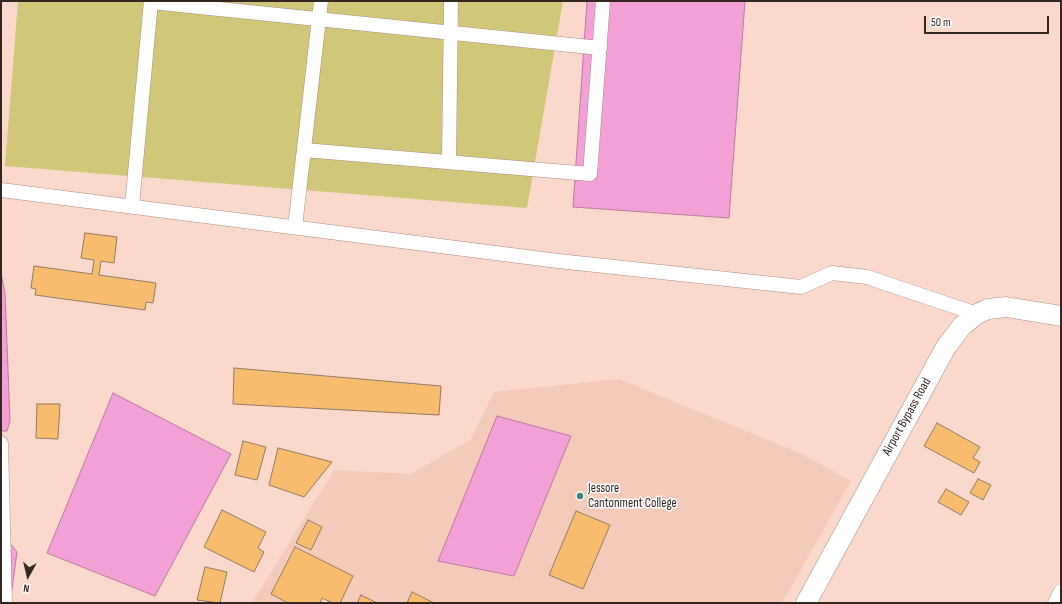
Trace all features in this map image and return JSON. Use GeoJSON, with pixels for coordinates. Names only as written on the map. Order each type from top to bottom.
{"type":"FeatureCollection","features":[{"type":"Feature","properties":{"kind":"street"},"geometry":{"type":"LineString","coordinates":[[132,206],[151,1],[450,31],[600,48]]}},
{"type":"Feature","properties":{"kind":"street"},"geometry":{"type":"LineString","coordinates":[[295,227],[321,1]]}},
{"type":"Feature","properties":{"kind":"street"},"geometry":{"type":"LineString","coordinates":[[448,162],[451,1]]}},
{"type":"Feature","properties":{"kind":"street"},"geometry":{"type":"LineString","coordinates":[[304,150],[590,174],[603,1]]}},
{"type":"Feature","properties":{"kind":"street"},"geometry":{"type":"LineString","coordinates":[[1,190],[558,261],[801,287],[832,273],[867,277],[977,314]]}},
{"type":"Feature","properties":{"kind":"street","name":"Airport Bypass Road"},"geometry":{"type":"LineString","coordinates":[[806,603],[946,347],[962,326],[977,314],[988,309],[1006,307],[1061,316]]}},
{"type":"Feature","properties":{"kind":"street"},"geometry":{"type":"LineString","coordinates":[[1,443],[5,603]]}},
{"type":"Feature","properties":{"kind":"street"},"geometry":{"type":"LineString","coordinates":[[1055,603],[1061,591]]}},
{"type":"Feature","properties":{"kind":"shaded area"},"geometry":{"type":"Polygon","coordinates":[[[18,1],[563,1],[527,208],[5,166],[18,1]]]}},
{"type":"Feature","properties":{"kind":"shaded area"},"geometry":{"type":"Polygon","coordinates":[[[587,1],[745,1],[729,218],[573,207],[587,1]]]}},
{"type":"Feature","properties":{"kind":"shaded area"},"geometry":{"type":"Polygon","coordinates":[[[1,273],[5,293],[10,421],[7,431],[1,431],[1,273]]]}},
{"type":"Feature","properties":{"kind":"shaded area","name":"Jessore Cantonment College"},"geometry":{"type":"Polygon","coordinates":[[[619,379],[802,454],[851,481],[782,603],[434,603],[412,592],[407,603],[377,603],[361,595],[357,603],[340,603],[353,576],[295,547],[271,594],[288,603],[252,603],[334,470],[411,474],[471,439],[494,392],[619,379]],[[576,511],[549,575],[583,589],[610,525],[576,511]],[[308,520],[296,542],[311,549],[322,527],[308,520]]]}},
{"type":"Feature","properties":{"kind":"shaded area"},"geometry":{"type":"Polygon","coordinates":[[[113,393],[231,454],[155,596],[47,553],[113,393]]]}},
{"type":"Feature","properties":{"kind":"shaded area"},"geometry":{"type":"Polygon","coordinates":[[[497,416],[571,436],[514,576],[438,561],[497,416]]]}},
{"type":"Feature","properties":{"kind":"shaded area"},"geometry":{"type":"Polygon","coordinates":[[[1,532],[17,552],[11,596],[1,532]]]}},
{"type":"Feature","properties":{"kind":"building"},"geometry":{"type":"Polygon","coordinates":[[[85,233],[117,237],[114,263],[101,261],[99,275],[156,283],[153,303],[146,302],[145,310],[35,295],[36,289],[31,288],[34,266],[92,274],[94,260],[81,258],[85,233]]]}},
{"type":"Feature","properties":{"kind":"building"},"geometry":{"type":"Polygon","coordinates":[[[234,368],[441,386],[439,415],[233,404],[234,368]]]}},
{"type":"Feature","properties":{"kind":"building"},"geometry":{"type":"Polygon","coordinates":[[[37,404],[60,404],[58,439],[36,438],[37,404]]]}},
{"type":"Feature","properties":{"kind":"building"},"geometry":{"type":"Polygon","coordinates":[[[937,423],[980,447],[973,458],[980,462],[974,473],[924,446],[937,423]]]}},
{"type":"Feature","properties":{"kind":"building"},"geometry":{"type":"Polygon","coordinates":[[[243,441],[266,447],[257,480],[235,475],[243,441]]]}},
{"type":"Feature","properties":{"kind":"building"},"geometry":{"type":"Polygon","coordinates":[[[278,448],[332,462],[304,497],[269,485],[278,448]]]}},
{"type":"Feature","properties":{"kind":"building"},"geometry":{"type":"Polygon","coordinates":[[[978,479],[991,485],[983,500],[970,493],[978,479]]]}},
{"type":"Feature","properties":{"kind":"building"},"geometry":{"type":"Polygon","coordinates":[[[946,489],[969,502],[961,515],[938,502],[946,489]]]}},
{"type":"Feature","properties":{"kind":"building"},"geometry":{"type":"Polygon","coordinates":[[[222,510],[266,532],[258,548],[264,552],[254,572],[204,547],[222,510]]]}},
{"type":"Feature","properties":{"kind":"building"},"geometry":{"type":"Polygon","coordinates":[[[576,511],[610,525],[583,589],[549,575],[576,511]]]}},
{"type":"Feature","properties":{"kind":"building"},"geometry":{"type":"Polygon","coordinates":[[[308,520],[322,527],[311,550],[296,543],[308,520]]]}},
{"type":"Feature","properties":{"kind":"building"},"geometry":{"type":"Polygon","coordinates":[[[295,547],[353,576],[340,603],[333,603],[322,598],[320,603],[288,603],[271,594],[295,547]]]}},
{"type":"Feature","properties":{"kind":"building"},"geometry":{"type":"Polygon","coordinates":[[[205,567],[227,572],[220,603],[197,600],[205,567]]]}},
{"type":"Feature","properties":{"kind":"building"},"geometry":{"type":"Polygon","coordinates":[[[412,592],[434,603],[407,603],[412,592]]]}},
{"type":"Feature","properties":{"kind":"building"},"geometry":{"type":"Polygon","coordinates":[[[361,595],[377,603],[357,603],[361,595]]]}},
{"type":"Feature","properties":{"kind":"place","name":"Jessore Cantonment College"},"geometry":{"type":"Point","coordinates":[580,496]}}]}
